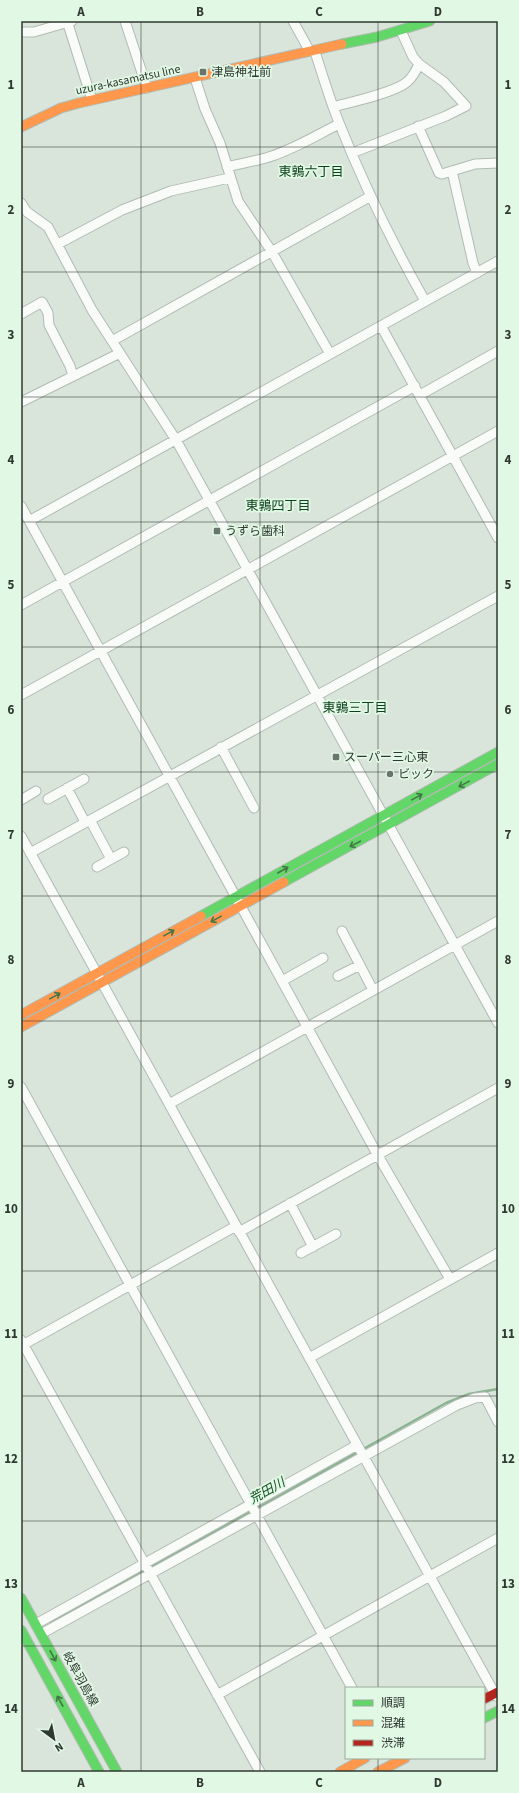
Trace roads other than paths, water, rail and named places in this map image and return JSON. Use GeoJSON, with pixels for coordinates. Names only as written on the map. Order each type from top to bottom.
{"type":"FeatureCollection","features":[{"type":"Feature","properties":{"kind":"main road","name":"uzura-kasamatsu line"},"geometry":{"type":"LineString","coordinates":[[21,127],[61,108],[195,78],[309,50],[401,31],[430,21]]}},
{"type":"Feature","properties":{"kind":"main road"},"geometry":{"type":"LineString","coordinates":[[21,1015],[498,752]]}},
{"type":"Feature","properties":{"kind":"main road"},"geometry":{"type":"LineString","coordinates":[[21,1027],[498,764]]}},
{"type":"Feature","properties":{"kind":"main road","name":"岐阜羽島線"},"geometry":{"type":"LineString","coordinates":[[21,1598],[117,1772]]}},
{"type":"Feature","properties":{"kind":"main road"},"geometry":{"type":"LineString","coordinates":[[21,1631],[24,1644],[99,1772]]}},
{"type":"Feature","properties":{"kind":"main road"},"geometry":{"type":"LineString","coordinates":[[485,1699],[497,1695]]}},
{"type":"Feature","properties":{"kind":"main road"},"geometry":{"type":"LineString","coordinates":[[485,1718],[498,1711]]}},
{"type":"Feature","properties":{"kind":"main road"},"geometry":{"type":"LineString","coordinates":[[340,1772],[363,1759]]}},
{"type":"Feature","properties":{"kind":"main road"},"geometry":{"type":"LineString","coordinates":[[378,1772],[395,1768],[404,1759]]}},
{"type":"Feature","properties":{"kind":"street"},"geometry":{"type":"LineString","coordinates":[[126,21],[147,88]]}},
{"type":"Feature","properties":{"kind":"street"},"geometry":{"type":"LineString","coordinates":[[293,21],[309,50],[315,52],[339,124],[395,248],[425,301]]}},
{"type":"Feature","properties":{"kind":"street"},"geometry":{"type":"LineString","coordinates":[[21,32],[34,32],[69,22],[92,100]]}},
{"type":"Feature","properties":{"kind":"street"},"geometry":{"type":"LineString","coordinates":[[352,153],[446,116],[466,106],[444,82],[419,64],[408,49],[401,31]]}},
{"type":"Feature","properties":{"kind":"street"},"geometry":{"type":"LineString","coordinates":[[333,107],[395,89],[406,83],[414,75],[419,64]]}},
{"type":"Feature","properties":{"kind":"street"},"geometry":{"type":"LineString","coordinates":[[195,78],[238,201],[272,252],[330,354]]}},
{"type":"Feature","properties":{"kind":"street"},"geometry":{"type":"LineString","coordinates":[[227,167],[272,156],[303,143],[311,137],[339,124]]}},
{"type":"Feature","properties":{"kind":"street"},"geometry":{"type":"LineString","coordinates":[[418,126],[439,173],[452,171],[475,164],[498,163]]}},
{"type":"Feature","properties":{"kind":"street"},"geometry":{"type":"LineString","coordinates":[[452,171],[473,263],[477,273]]}},
{"type":"Feature","properties":{"kind":"street"},"geometry":{"type":"LineString","coordinates":[[58,244],[122,210],[171,192],[229,178]]}},
{"type":"Feature","properties":{"kind":"street"},"geometry":{"type":"LineString","coordinates":[[112,341],[371,196]]}},
{"type":"Feature","properties":{"kind":"street"},"geometry":{"type":"LineString","coordinates":[[21,203],[24,214],[48,227],[92,310],[176,440],[498,1023]]}},
{"type":"Feature","properties":{"kind":"street"},"geometry":{"type":"LineString","coordinates":[[29,521],[498,261]]}},
{"type":"Feature","properties":{"kind":"street"},"geometry":{"type":"LineString","coordinates":[[21,314],[42,302],[48,313],[48,325],[70,366],[73,376]]}},
{"type":"Feature","properties":{"kind":"street"},"geometry":{"type":"LineString","coordinates":[[381,326],[498,538]]}},
{"type":"Feature","properties":{"kind":"street"},"geometry":{"type":"LineString","coordinates":[[21,605],[210,501],[418,391],[498,352]]}},
{"type":"Feature","properties":{"kind":"street"},"geometry":{"type":"LineString","coordinates":[[21,402],[120,353]]}},
{"type":"Feature","properties":{"kind":"street"},"geometry":{"type":"LineString","coordinates":[[21,695],[498,431]]}},
{"type":"Feature","properties":{"kind":"street"},"geometry":{"type":"LineString","coordinates":[[21,506],[377,1154],[450,1280]]}},
{"type":"Feature","properties":{"kind":"street"},"geometry":{"type":"LineString","coordinates":[[30,853],[169,775],[498,596]]}},
{"type":"Feature","properties":{"kind":"street"},"geometry":{"type":"LineString","coordinates":[[221,747],[254,808]]}},
{"type":"Feature","properties":{"kind":"street"},"geometry":{"type":"LineString","coordinates":[[48,799],[84,779]]}},
{"type":"Feature","properties":{"kind":"street"},"geometry":{"type":"LineString","coordinates":[[67,788],[111,859]]}},
{"type":"Feature","properties":{"kind":"street"},"geometry":{"type":"LineString","coordinates":[[21,800],[36,791]]}},
{"type":"Feature","properties":{"kind":"street"},"geometry":{"type":"LineString","coordinates":[[21,836],[101,983],[497,1695]]}},
{"type":"Feature","properties":{"kind":"street"},"geometry":{"type":"LineString","coordinates":[[97,867],[124,852]]}},
{"type":"Feature","properties":{"kind":"street"},"geometry":{"type":"LineString","coordinates":[[169,1104],[498,921]]}},
{"type":"Feature","properties":{"kind":"street"},"geometry":{"type":"LineString","coordinates":[[342,931],[373,990]]}},
{"type":"Feature","properties":{"kind":"street"},"geometry":{"type":"LineString","coordinates":[[282,981],[323,958]]}},
{"type":"Feature","properties":{"kind":"street"},"geometry":{"type":"LineString","coordinates":[[338,976],[360,965]]}},
{"type":"Feature","properties":{"kind":"street"},"geometry":{"type":"LineString","coordinates":[[21,1087],[351,1687]]}},
{"type":"Feature","properties":{"kind":"street"},"geometry":{"type":"LineString","coordinates":[[260,1772],[22,1343],[290,1203],[498,1088]]}},
{"type":"Feature","properties":{"kind":"street"},"geometry":{"type":"LineString","coordinates":[[290,1203],[313,1246]]}},
{"type":"Feature","properties":{"kind":"street"},"geometry":{"type":"LineString","coordinates":[[301,1253],[336,1234]]}},
{"type":"Feature","properties":{"kind":"street"},"geometry":{"type":"LineString","coordinates":[[309,1358],[498,1253]]}},
{"type":"Feature","properties":{"kind":"street"},"geometry":{"type":"LineString","coordinates":[[36,1624],[148,1568],[361,1451],[457,1405],[475,1398],[485,1397],[498,1422]]}},
{"type":"Feature","properties":{"kind":"street"},"geometry":{"type":"LineString","coordinates":[[253,1510],[361,1451]]}},
{"type":"Feature","properties":{"kind":"street"},"geometry":{"type":"LineString","coordinates":[[217,1695],[498,1538]]}},
{"type":"Feature","properties":{"kind":"street"},"geometry":{"type":"LineString","coordinates":[[41,1634],[148,1568]]}},
{"type":"Feature","properties":{"kind":"waterway","name":"荒田川"},"geometry":{"type":"LineString","coordinates":[[51,1623],[446,1403],[469,1394],[498,1389]]}},
{"type":"Feature","properties":{"kind":"place","name":"津島神社前"},"geometry":{"type":"Point","coordinates":[203,72]}},
{"type":"Feature","properties":{"kind":"place","name":"うずら歯科"},"geometry":{"type":"Point","coordinates":[217,531]}},
{"type":"Feature","properties":{"kind":"place","name":"スーパー三心東"},"geometry":{"type":"Point","coordinates":[336,757]}},
{"type":"Feature","properties":{"kind":"place","name":"ビック"},"geometry":{"type":"Point","coordinates":[390,774]}},
{"type":"Feature","properties":{"kind":"district","name":"東鶉六丁目"},"geometry":{"type":"Point","coordinates":[311,172]}},
{"type":"Feature","properties":{"kind":"district","name":"東鶉四丁目"},"geometry":{"type":"Point","coordinates":[278,506]}},
{"type":"Feature","properties":{"kind":"district","name":"東鶉三丁目"},"geometry":{"type":"Point","coordinates":[355,708]}}]}
